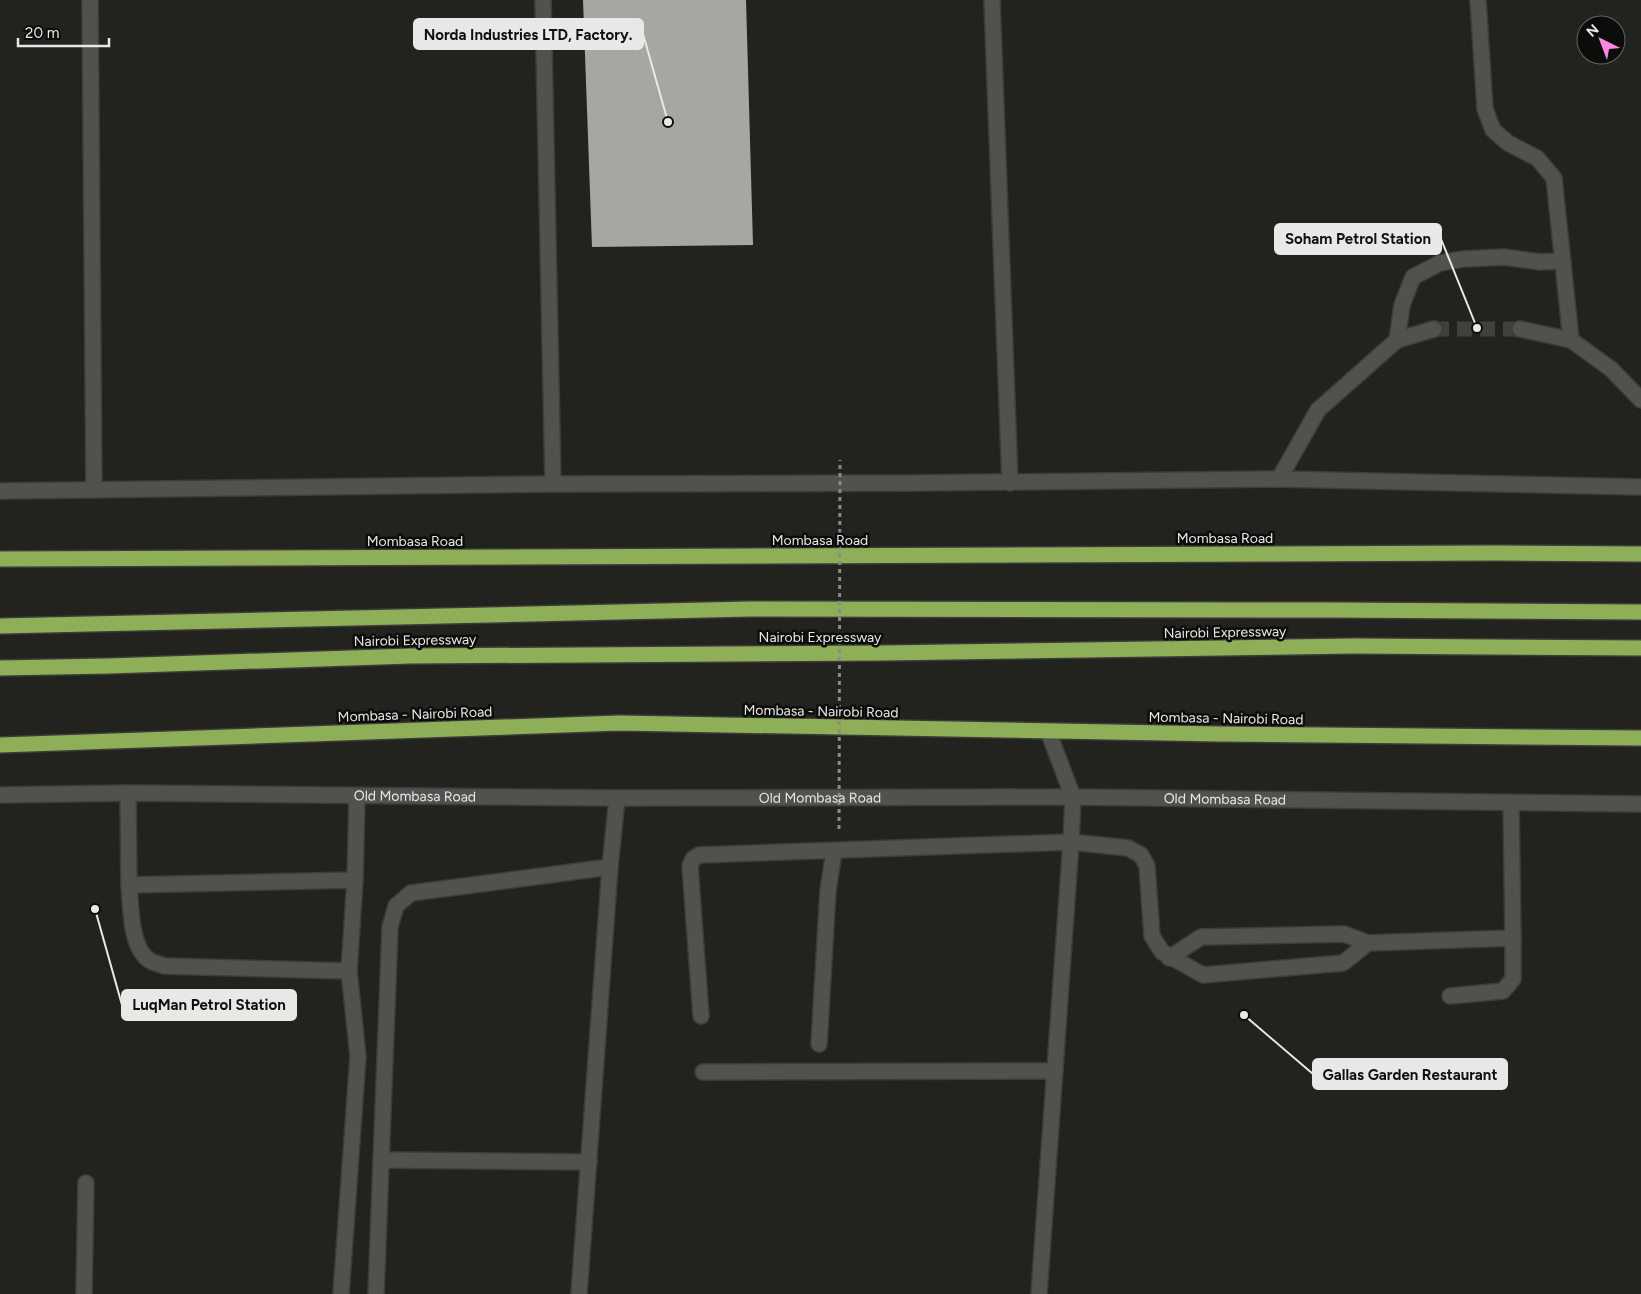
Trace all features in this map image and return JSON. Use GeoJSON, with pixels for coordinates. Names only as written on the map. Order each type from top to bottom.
{"type":"FeatureCollection","features":[{"type":"Feature","properties":{"kind":"highway","name":"Mombasa Road"},"geometry":{"type":"LineString","coordinates":[[0,559],[1641,554]]}},
{"type":"Feature","properties":{"kind":"highway","name":"Nairobi Expressway"},"geometry":{"type":"LineString","coordinates":[[0,626],[750,609],[1641,612]]}},
{"type":"Feature","properties":{"kind":"highway","name":"Nairobi Expressway"},"geometry":{"type":"LineString","coordinates":[[0,668],[410,656],[882,653],[1354,646],[1641,648]]}},
{"type":"Feature","properties":{"kind":"highway","name":"Mombasa - Nairobi Road"},"geometry":{"type":"LineString","coordinates":[[0,745],[619,723],[1219,734],[1641,738]]}},
{"type":"Feature","properties":{"kind":"street"},"geometry":{"type":"LineString","coordinates":[[90,0],[94,490]]}},
{"type":"Feature","properties":{"kind":"street"},"geometry":{"type":"LineString","coordinates":[[543,0],[553,484]]}},
{"type":"Feature","properties":{"kind":"street"},"geometry":{"type":"LineString","coordinates":[[992,0],[1010,483]]}},
{"type":"Feature","properties":{"kind":"street"},"geometry":{"type":"LineString","coordinates":[[1478,0],[1485,109],[1493,130],[1508,143],[1538,158],[1554,178],[1571,340]]}},
{"type":"Feature","properties":{"kind":"street"},"geometry":{"type":"LineString","coordinates":[[1398,340],[1402,306],[1413,277],[1440,263],[1504,257],[1540,262],[1563,261]]}},
{"type":"Feature","properties":{"kind":"street"},"geometry":{"type":"LineString","coordinates":[[1279,479],[1318,410],[1398,340],[1434,328]]}},
{"type":"Feature","properties":{"kind":"street"},"geometry":{"type":"LineString","coordinates":[[1520,329],[1571,340],[1610,369],[1641,400]]}},
{"type":"Feature","properties":{"kind":"street"},"geometry":{"type":"LineString","coordinates":[[0,491],[553,484],[1010,483],[1279,479],[1641,487]]}},
{"type":"Feature","properties":{"kind":"street"},"geometry":{"type":"LineString","coordinates":[[1039,1294],[1072,842],[1073,797],[1048,731]]}},
{"type":"Feature","properties":{"kind":"street"},"geometry":{"type":"LineString","coordinates":[[128,793],[129,885],[134,934],[140,949],[149,960],[164,966],[349,971]]}},
{"type":"Feature","properties":{"kind":"street","name":"Old Mombasa Road"},"geometry":{"type":"LineString","coordinates":[[0,795],[128,793],[617,798],[1073,797],[1641,804]]}},
{"type":"Feature","properties":{"kind":"street"},"geometry":{"type":"LineString","coordinates":[[341,1294],[358,1056],[349,971],[355,880],[357,796]]}},
{"type":"Feature","properties":{"kind":"street"},"geometry":{"type":"LineString","coordinates":[[579,1294],[610,867],[617,798]]}},
{"type":"Feature","properties":{"kind":"street"},"geometry":{"type":"LineString","coordinates":[[1450,996],[1502,992],[1512,979],[1511,802]]}},
{"type":"Feature","properties":{"kind":"street"},"geometry":{"type":"LineString","coordinates":[[701,1016],[690,866],[693,859],[699,855],[834,852],[1072,842],[1128,848],[1141,855],[1147,866],[1152,936],[1162,952],[1169,958],[1203,975],[1343,962],[1368,943]]}},
{"type":"Feature","properties":{"kind":"street"},"geometry":{"type":"LineString","coordinates":[[819,1044],[828,890],[834,852]]}},
{"type":"Feature","properties":{"kind":"street"},"geometry":{"type":"LineString","coordinates":[[376,1294],[390,927],[396,906],[411,894],[610,867]]}},
{"type":"Feature","properties":{"kind":"street"},"geometry":{"type":"LineString","coordinates":[[129,885],[355,880]]}},
{"type":"Feature","properties":{"kind":"street"},"geometry":{"type":"LineString","coordinates":[[1169,958],[1201,937],[1344,934],[1368,943],[1513,938]]}},
{"type":"Feature","properties":{"kind":"street"},"geometry":{"type":"LineString","coordinates":[[703,1072],[1055,1071]]}},
{"type":"Feature","properties":{"kind":"street"},"geometry":{"type":"LineString","coordinates":[[381,1160],[589,1162]]}},
{"type":"Feature","properties":{"kind":"street"},"geometry":{"type":"LineString","coordinates":[[84,1294],[86,1183]]}},
{"type":"Feature","properties":{"kind":"path"},"geometry":{"type":"LineString","coordinates":[[839,829],[840,460]]}},
{"type":"Feature","properties":{"kind":"building"},"geometry":{"type":"Polygon","coordinates":[[[583,0],[746,0],[753,245],[592,247],[583,0]]]}},
{"type":"Feature","properties":{"kind":"tunnel"},"geometry":{"type":"LineString","coordinates":[[1434,329],[1520,329]]}},
{"type":"Feature","properties":{"kind":"place","name":"Norda Industries LTD, Factory."},"geometry":{"type":"Point","coordinates":[668,122]}},
{"type":"Feature","properties":{"kind":"place","name":"Soham Petrol Station"},"geometry":{"type":"Point","coordinates":[1477,328]}},
{"type":"Feature","properties":{"kind":"place","name":"LuqMan Petrol Station"},"geometry":{"type":"Point","coordinates":[95,909]}},
{"type":"Feature","properties":{"kind":"place","name":"Gallas Garden Restaurant"},"geometry":{"type":"Point","coordinates":[1244,1015]}}]}
